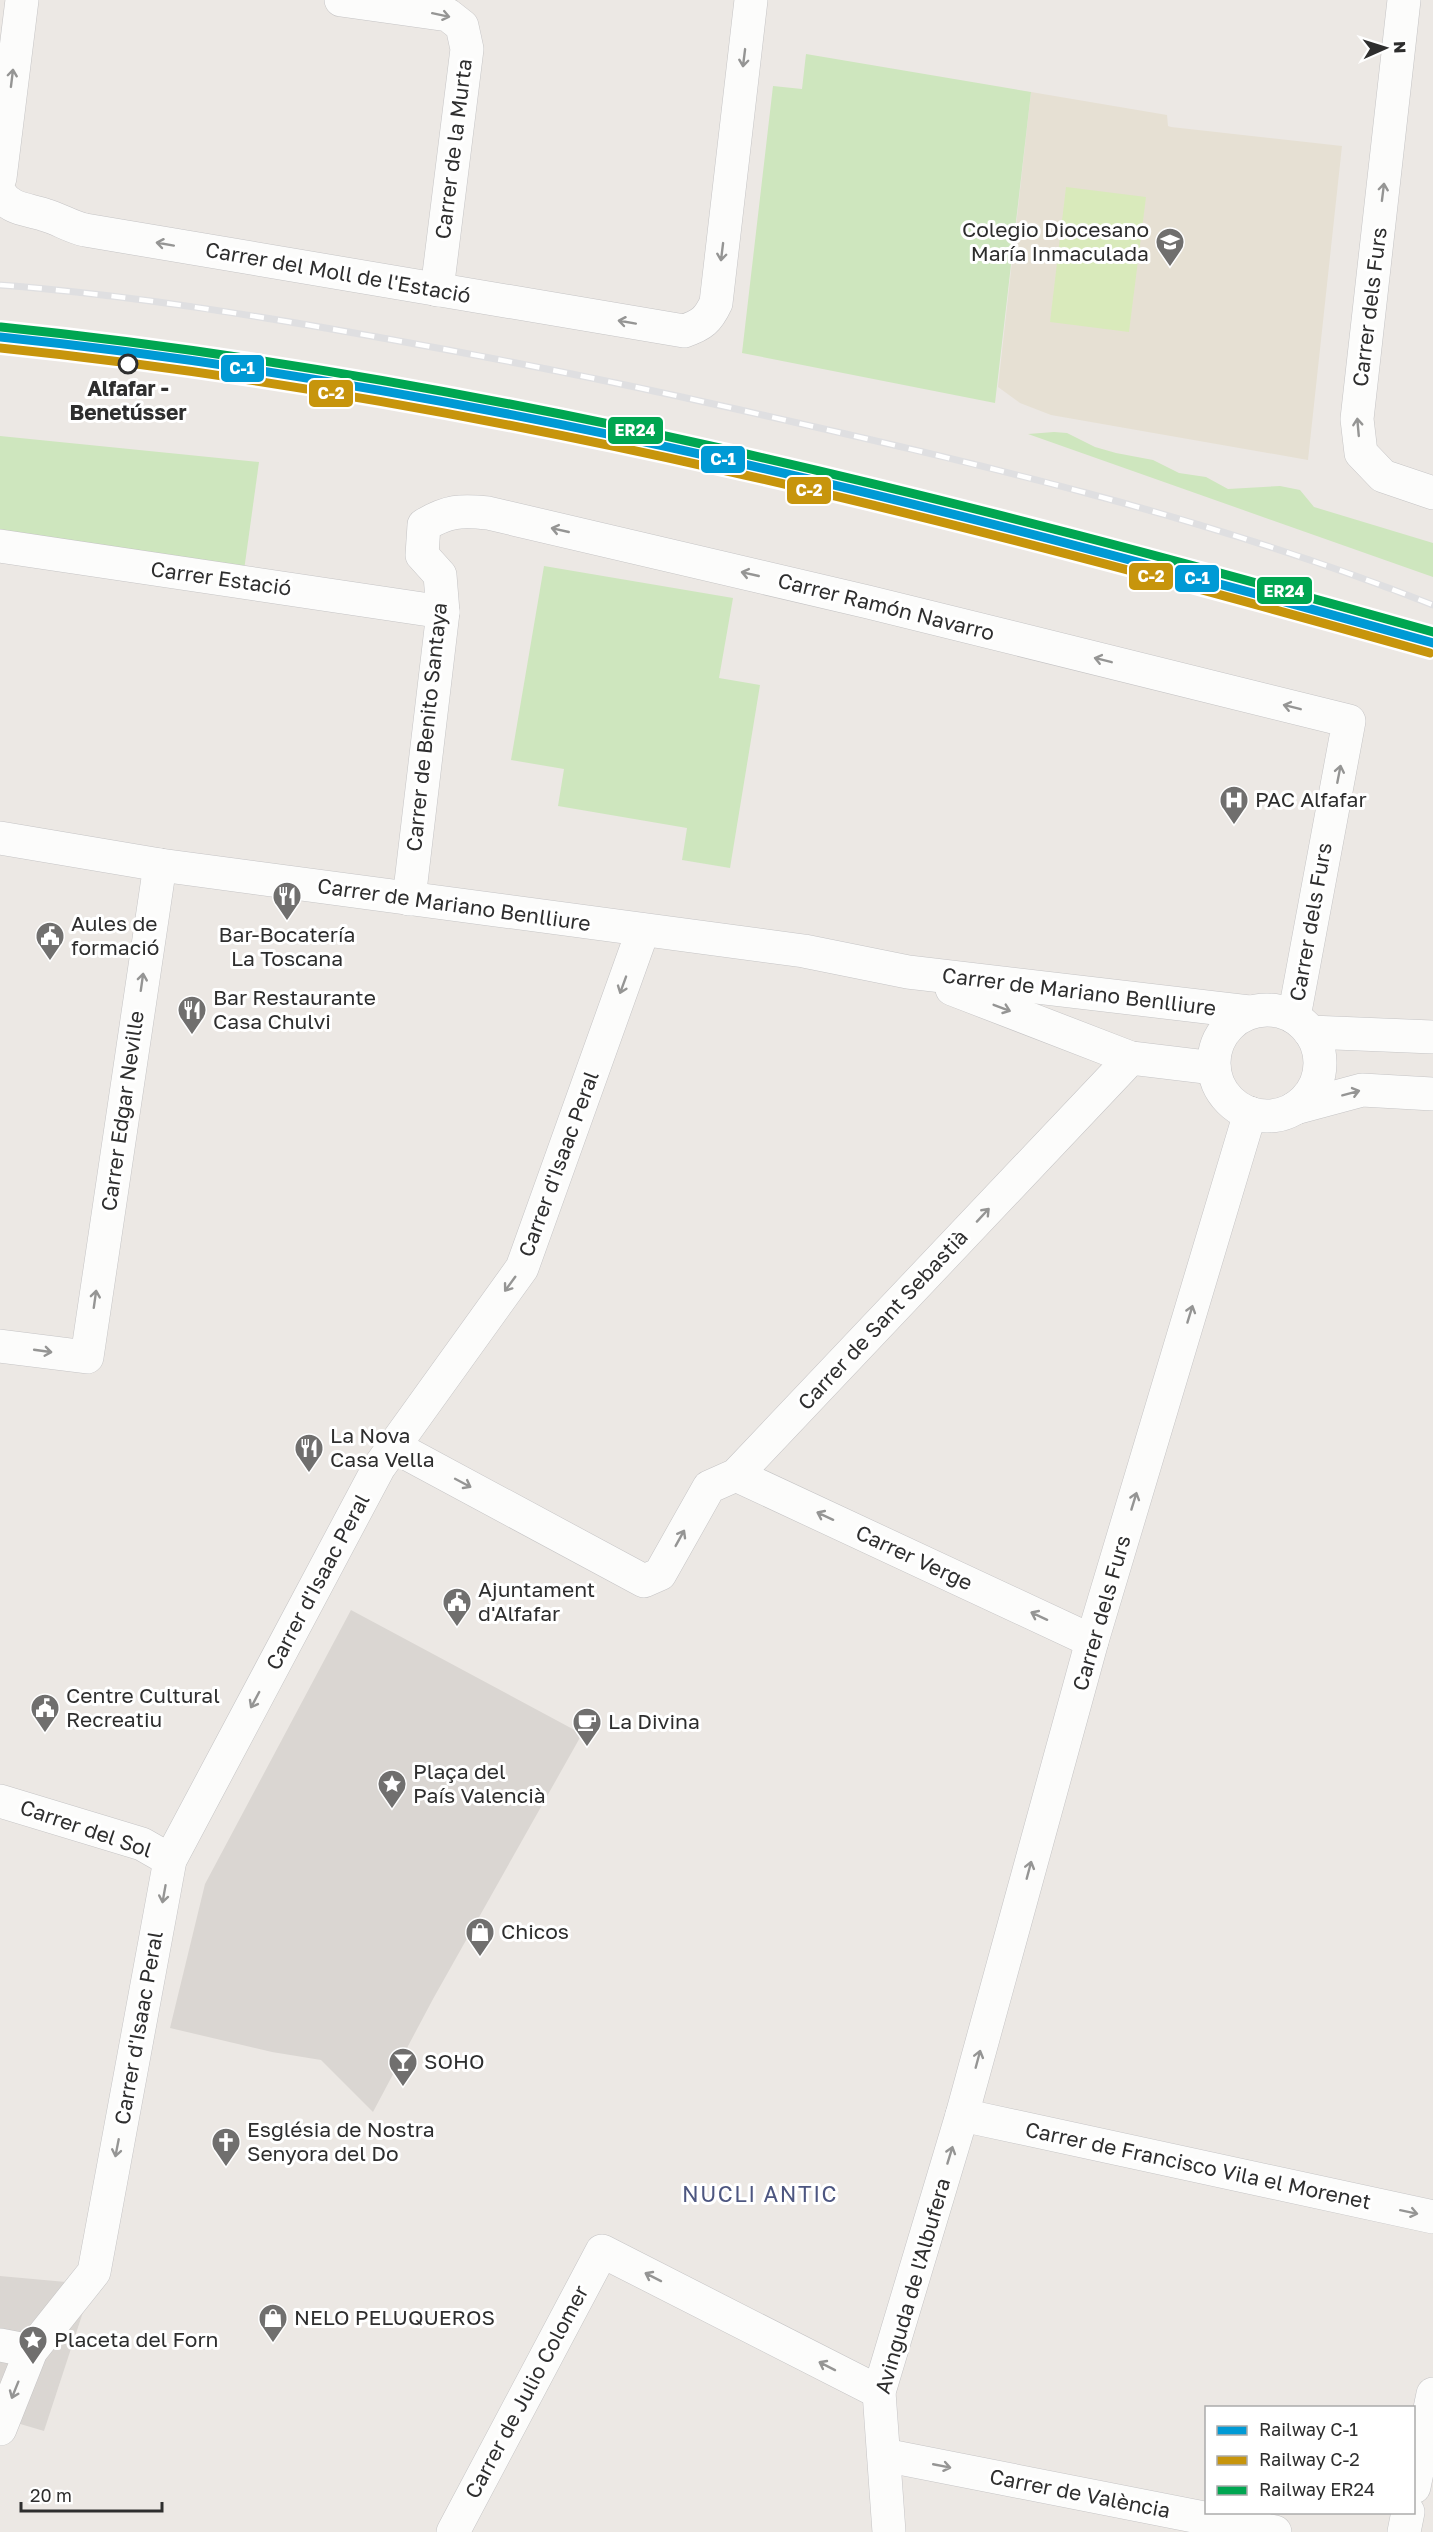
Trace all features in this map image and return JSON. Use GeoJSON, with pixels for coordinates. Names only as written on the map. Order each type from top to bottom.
{"type":"FeatureCollection","features":[{"type":"Feature","properties":{"kind":"street"},"geometry":{"type":"LineString","coordinates":[[0,178],[22,0]]}},
{"type":"Feature","properties":{"kind":"street","name":"Carrer de la Murta"},"geometry":{"type":"LineString","coordinates":[[341,0],[448,15],[462,26],[467,49],[437,290]]}},
{"type":"Feature","properties":{"kind":"street","name":"Carrer del Moll de l'Estació"},"geometry":{"type":"LineString","coordinates":[[0,193],[12,206],[46,215],[69,226],[85,230],[684,331],[700,326],[710,317],[716,303],[751,0]]}},
{"type":"Feature","properties":{"kind":"street","name":"Carrer dels Furs"},"geometry":{"type":"LineString","coordinates":[[1404,0],[1357,419],[1361,453],[1383,476],[1433,493]]}},
{"type":"Feature","properties":{"kind":"street","name":"Carrer Ramón Navarro"},"geometry":{"type":"LineString","coordinates":[[424,525],[440,516],[462,510],[488,513],[868,602],[1349,721]]}},
{"type":"Feature","properties":{"kind":"street","name":"Carrer de Benito Santaya"},"geometry":{"type":"LineString","coordinates":[[409,899],[443,612],[440,575],[422,555],[424,525]]}},
{"type":"Feature","properties":{"kind":"street","name":"Carrer Estació"},"geometry":{"type":"LineString","coordinates":[[0,546],[443,612]]}},
{"type":"Feature","properties":{"kind":"street","name":"Carrer dels Furs"},"geometry":{"type":"LineString","coordinates":[[1302,1024],[1349,721]]}},
{"type":"Feature","properties":{"kind":"street","name":"Carrer de Mariano Benlliure"},"geometry":{"type":"LineString","coordinates":[[0,838],[160,865],[804,951],[908,972],[1249,1012]]}},
{"type":"Feature","properties":{"kind":"street","name":"Carrer Edgar Neville"},"geometry":{"type":"LineString","coordinates":[[0,1346],[87,1357],[160,865]]}},
{"type":"Feature","properties":{"kind":"street","name":"Carrer d'Isaac Peral"},"geometry":{"type":"LineString","coordinates":[[15,2348],[94,2272],[170,1860],[379,1467],[522,1268],[643,930]]}},
{"type":"Feature","properties":{"kind":"street","name":"Carrer de Mariano Benlliure"},"geometry":{"type":"LineString","coordinates":[[908,972],[1131,1058],[1214,1068]]}},
{"type":"Feature","properties":{"kind":"street"},"geometry":{"type":"LineString","coordinates":[[1295,1108],[1308,1096],[1316,1081],[1320,1065],[1318,1047],[1302,1024],[1280,1011],[1249,1012],[1234,1021],[1222,1034],[1215,1051],[1214,1068],[1223,1093],[1231,1103],[1250,1113],[1262,1116],[1280,1115],[1295,1108],[1362,1090],[1433,1094]]}},
{"type":"Feature","properties":{"kind":"street"},"geometry":{"type":"LineString","coordinates":[[1302,1024],[1433,1037]]}},
{"type":"Feature","properties":{"kind":"street","name":"Carrer de Sant Sebastià"},"geometry":{"type":"LineString","coordinates":[[393,1446],[644,1581],[660,1574],[709,1487],[736,1475],[1131,1058]]}},
{"type":"Feature","properties":{"kind":"street","name":"Carrer dels Furs"},"geometry":{"type":"LineString","coordinates":[[962,2115],[1092,1641],[1250,1113]]}},
{"type":"Feature","properties":{"kind":"street","name":"Carrer Verge"},"geometry":{"type":"LineString","coordinates":[[736,1475],[1092,1641]]}},
{"type":"Feature","properties":{"kind":"street","name":"Carrer del Sol"},"geometry":{"type":"LineString","coordinates":[[0,1801],[142,1844],[170,1860]]}},
{"type":"Feature","properties":{"kind":"street","name":"Carrer de Francisco Vila el Morenet"},"geometry":{"type":"LineString","coordinates":[[962,2115],[1433,2217]]}},
{"type":"Feature","properties":{"kind":"street","name":"Avinguda de l'Albufera"},"geometry":{"type":"LineString","coordinates":[[889,2532],[879,2392],[962,2115]]}},
{"type":"Feature","properties":{"kind":"street","name":"Carrer de Julio Colomer"},"geometry":{"type":"LineString","coordinates":[[453,2532],[602,2251],[879,2392]]}},
{"type":"Feature","properties":{"kind":"street"},"geometry":{"type":"LineString","coordinates":[[2,2424],[15,2348]]}},
{"type":"Feature","properties":{"kind":"street"},"geometry":{"type":"LineString","coordinates":[[1415,2478],[1433,2394]]}},
{"type":"Feature","properties":{"kind":"street","name":"Carrer de València"},"geometry":{"type":"LineString","coordinates":[[884,2455],[1275,2532]]}},
{"type":"Feature","properties":{"kind":"street"},"geometry":{"type":"LineString","coordinates":[[1404,2532],[1408,2514]]}},
{"type":"Feature","properties":{"kind":"shaded area","name":"Colegio Diocesano María Inmaculada"},"geometry":{"type":"Polygon","coordinates":[[[1031,92],[1167,115],[1168,126],[1171,127],[1342,146],[1308,460],[1051,415],[1020,403],[998,387],[1031,92]]]}},
{"type":"Feature","properties":{"kind":"shaded area","name":"Plaça del País Valencià"},"geometry":{"type":"Polygon","coordinates":[[[351,1610],[582,1734],[433,1999],[373,2112],[321,2060],[272,2052],[170,2028],[205,1884],[351,1610]]]}},
{"type":"Feature","properties":{"kind":"shaded area","name":"Placeta del Forn"},"geometry":{"type":"Polygon","coordinates":[[[0,2276],[66,2282],[83,2312],[44,2431],[0,2418],[0,2276]]]}},
{"type":"Feature","properties":{"kind":"green space"},"geometry":{"type":"Polygon","coordinates":[[[806,54],[1031,92],[995,403],[742,353],[773,86],[802,89],[806,54]]]}},
{"type":"Feature","properties":{"kind":"green space"},"geometry":{"type":"Polygon","coordinates":[[[1066,187],[1146,197],[1129,332],[1050,322],[1066,187]]]}},
{"type":"Feature","properties":{"kind":"green space"},"geometry":{"type":"Polygon","coordinates":[[[1067,433],[1095,447],[1116,453],[1153,460],[1179,473],[1206,477],[1228,489],[1280,486],[1300,490],[1314,507],[1433,543],[1433,577],[1028,434],[1067,433]]]}},
{"type":"Feature","properties":{"kind":"green space"},"geometry":{"type":"Polygon","coordinates":[[[0,436],[259,462],[242,585],[0,561],[0,436]]]}},
{"type":"Feature","properties":{"kind":"green space"},"geometry":{"type":"Polygon","coordinates":[[[544,566],[733,598],[719,678],[760,685],[730,868],[682,860],[687,828],[558,806],[564,769],[511,760],[544,566]]]}},
{"type":"Feature","properties":{"kind":"railway"},"geometry":{"type":"LineString","coordinates":[[0,285],[146,300],[292,322],[519,364],[736,409],[912,449],[1176,518],[1348,573],[1433,605]]}},
{"type":"Feature","properties":{"kind":"rail line","name":"ER24"},"geometry":{"type":"LineString","coordinates":[[1,327],[183,349],[364,377],[544,411],[723,449],[1079,536],[1433,632]]}},
{"type":"Feature","properties":{"kind":"rail line","name":"C-1"},"geometry":{"type":"LineString","coordinates":[[0,337],[182,359],[363,387],[543,421],[723,459],[901,501],[1079,547],[1433,643]]}},
{"type":"Feature","properties":{"kind":"rail line","name":"C-2"},"geometry":{"type":"LineString","coordinates":[[0,348],[182,370],[363,398],[542,432],[721,470],[1077,557],[1430,653]]}},
{"type":"Feature","properties":{"kind":"place","name":"Colegio Diocesano María Inmaculada"},"geometry":{"type":"Point","coordinates":[1170,268]}},
{"type":"Feature","properties":{"kind":"place","name":"Alfafar - Benetússer"},"geometry":{"type":"Point","coordinates":[128,364]}},
{"type":"Feature","properties":{"kind":"place","name":"PAC Alfafar"},"geometry":{"type":"Point","coordinates":[1234,826]}},
{"type":"Feature","properties":{"kind":"place","name":"Bar-Bocatería La Toscana"},"geometry":{"type":"Point","coordinates":[287,922]}},
{"type":"Feature","properties":{"kind":"place","name":"Aules de formació"},"geometry":{"type":"Point","coordinates":[50,962]}},
{"type":"Feature","properties":{"kind":"place","name":"Bar Restaurante Casa Chulvi"},"geometry":{"type":"Point","coordinates":[192,1036]}},
{"type":"Feature","properties":{"kind":"place","name":"La Nova Casa Vella"},"geometry":{"type":"Point","coordinates":[309,1474]}},
{"type":"Feature","properties":{"kind":"place","name":"Ajuntament d'Alfafar"},"geometry":{"type":"Point","coordinates":[457,1628]}},
{"type":"Feature","properties":{"kind":"place","name":"Centre Cultural Recreatiu"},"geometry":{"type":"Point","coordinates":[45,1734]}},
{"type":"Feature","properties":{"kind":"place","name":"La Divina"},"geometry":{"type":"Point","coordinates":[587,1748]}},
{"type":"Feature","properties":{"kind":"place","name":"Plaça del País Valencià"},"geometry":{"type":"Point","coordinates":[392,1810]}},
{"type":"Feature","properties":{"kind":"place","name":"Chicos"},"geometry":{"type":"Point","coordinates":[480,1958]}},
{"type":"Feature","properties":{"kind":"place","name":"SOHO"},"geometry":{"type":"Point","coordinates":[403,2088]}},
{"type":"Feature","properties":{"kind":"place","name":"Església de Nostra Senyora del Do"},"geometry":{"type":"Point","coordinates":[226,2168]}},
{"type":"Feature","properties":{"kind":"place","name":"NELO PELUQUEROS"},"geometry":{"type":"Point","coordinates":[273,2344]}},
{"type":"Feature","properties":{"kind":"place","name":"Placeta del Forn"},"geometry":{"type":"Point","coordinates":[33,2366]}},
{"type":"Feature","properties":{"kind":"district","name":"NUCLI ANTIC"},"geometry":{"type":"Point","coordinates":[760,2194]}}]}
